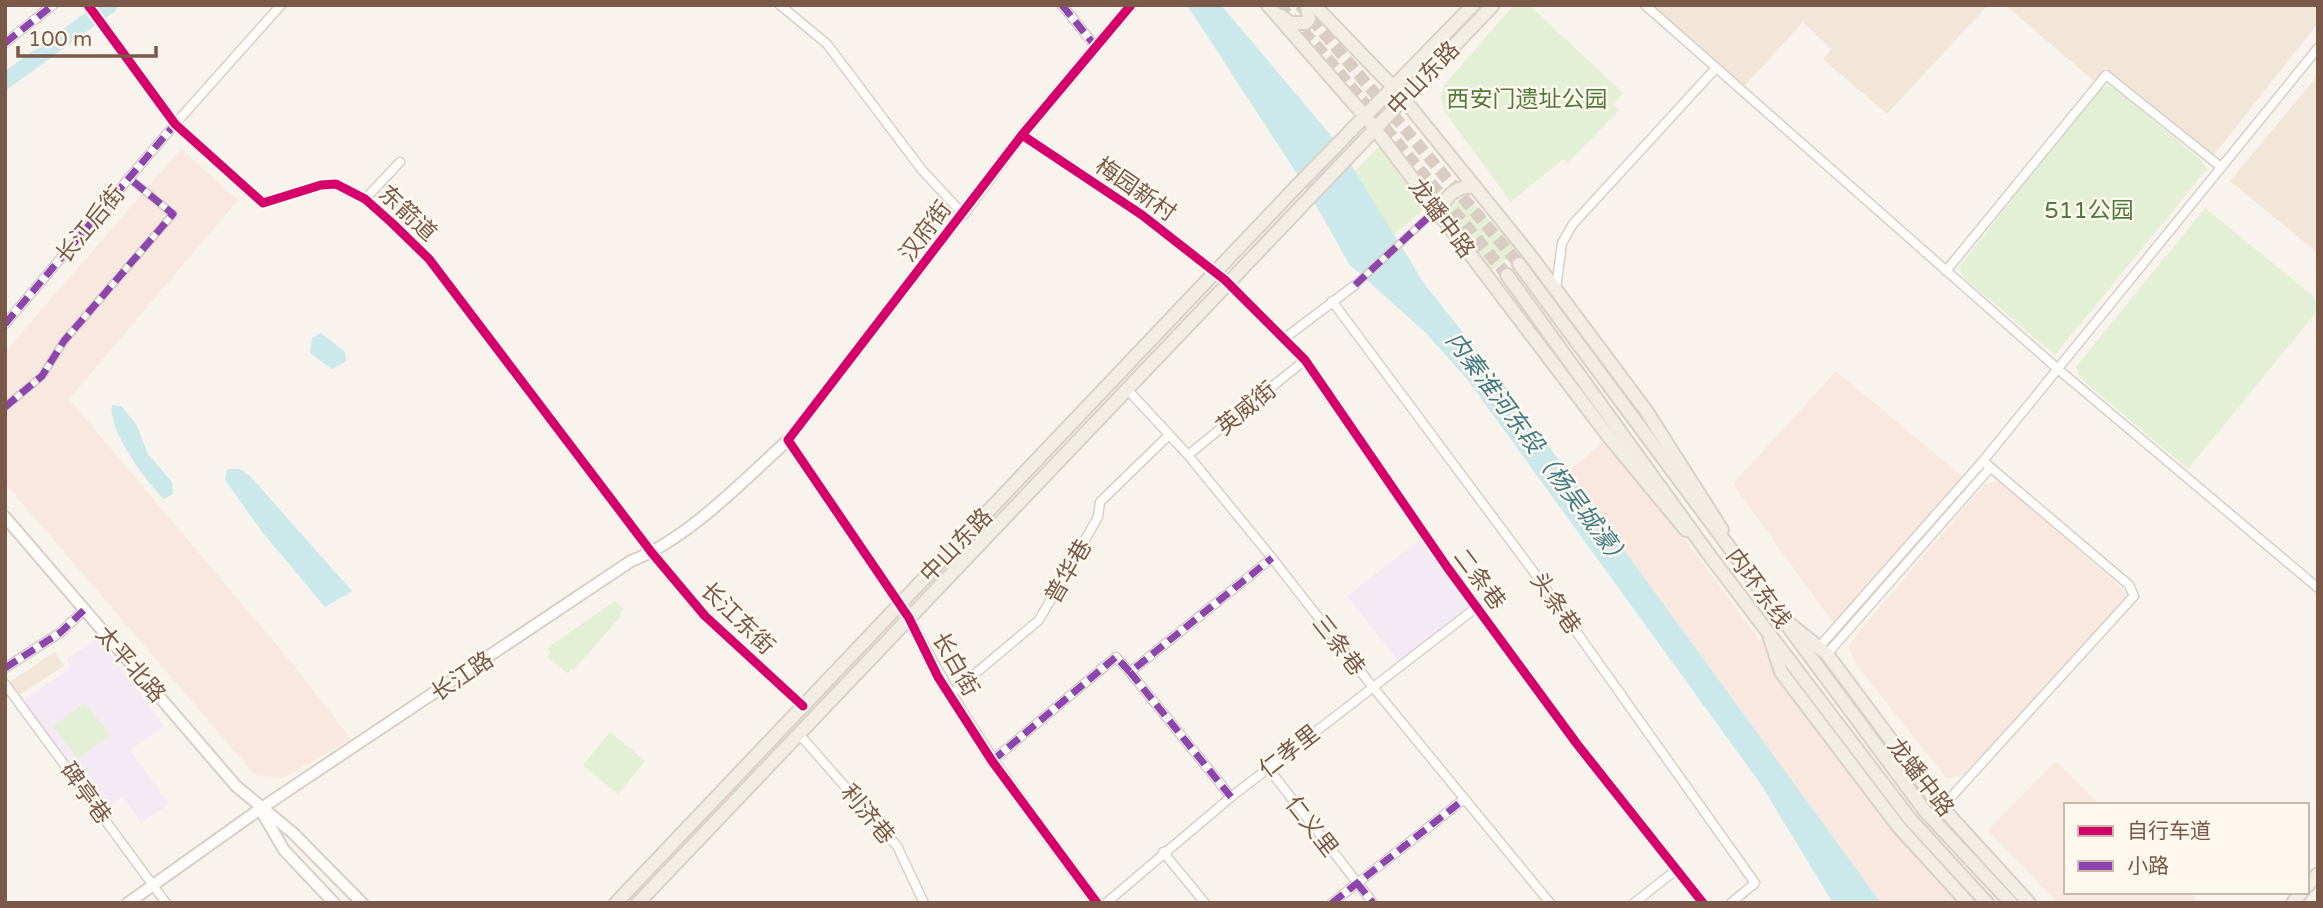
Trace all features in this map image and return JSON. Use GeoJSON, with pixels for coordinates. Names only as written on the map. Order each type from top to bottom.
{"type":"FeatureCollection","features":[{"type":"Feature","properties":{"kind":"highway","name":"内环东线"},"geometry":{"type":"LineString","coordinates":[[1519,264],[1925,811],[2011,903]]}},
{"type":"Feature","properties":{"kind":"highway","name":"内环东线"},"geometry":{"type":"LineString","coordinates":[[1507,275],[1710,556],[1909,819],[1987,903]]}},
{"type":"Feature","properties":{"kind":"main road"},"geometry":{"type":"LineString","coordinates":[[1272,9],[1290,23],[1306,23],[1309,19],[1307,5]]}},
{"type":"Feature","properties":{"kind":"main road","name":"龙蟠中路"},"geometry":{"type":"LineString","coordinates":[[1314,5],[1404,99],[1556,289],[1647,412],[1698,488],[1737,558]]}},
{"type":"Feature","properties":{"kind":"main road","name":"中山东路"},"geometry":{"type":"LineString","coordinates":[[638,903],[1127,389],[1223,279],[1296,187],[1473,5]]}},
{"type":"Feature","properties":{"kind":"main road","name":"中山东路"},"geometry":{"type":"LineString","coordinates":[[616,903],[900,604],[1223,279],[1306,201],[1493,5]]}},
{"type":"Feature","properties":{"kind":"main road","name":"龙蟠中路"},"geometry":{"type":"LineString","coordinates":[[1272,9],[1364,115],[1609,437],[1667,509],[1710,556]]}},
{"type":"Feature","properties":{"kind":"main road"},"geometry":{"type":"LineString","coordinates":[[1439,214],[1448,197],[1462,188],[1475,187]]}},
{"type":"Feature","properties":{"kind":"main road","name":"长江路"},"geometry":{"type":"LineString","coordinates":[[128,903],[260,809],[631,561],[652,553],[710,508],[788,440]]}},
{"type":"Feature","properties":{"kind":"main road","name":"太平北路"},"geometry":{"type":"LineString","coordinates":[[5,517],[236,786],[260,809],[293,833],[362,903]]}},
{"type":"Feature","properties":{"kind":"main road","name":"龙蟠中路"},"geometry":{"type":"LineString","coordinates":[[1781,618],[1824,650],[1942,807],[2029,903]]}},
{"type":"Feature","properties":{"kind":"main road","name":"龙蟠中路"},"geometry":{"type":"LineString","coordinates":[[1767,628],[1781,672],[1898,826],[1968,903]]}},
{"type":"Feature","properties":{"kind":"main road","name":"太平北路"},"geometry":{"type":"LineString","coordinates":[[260,809],[284,850],[334,903]]}},
{"type":"Feature","properties":{"kind":"street"},"geometry":{"type":"LineString","coordinates":[[5,43],[53,5]]}},
{"type":"Feature","properties":{"kind":"street","name":"东箭道"},"geometry":{"type":"LineString","coordinates":[[88,5],[175,124],[263,203],[321,185],[346,187],[365,199],[429,259],[652,553]]}},
{"type":"Feature","properties":{"kind":"street","name":"长江后街"},"geometry":{"type":"LineString","coordinates":[[5,324],[175,124],[281,5]]}},
{"type":"Feature","properties":{"kind":"street"},"geometry":{"type":"LineString","coordinates":[[780,5],[827,44],[922,170],[963,214]]}},
{"type":"Feature","properties":{"kind":"street"},"geometry":{"type":"LineString","coordinates":[[1062,5],[1096,47]]}},
{"type":"Feature","properties":{"kind":"street","name":"汉府街"},"geometry":{"type":"LineString","coordinates":[[788,440],[1022,135],[1131,5]]}},
{"type":"Feature","properties":{"kind":"street"},"geometry":{"type":"LineString","coordinates":[[1645,5],[2059,370],[2318,588]]}},
{"type":"Feature","properties":{"kind":"street"},"geometry":{"type":"LineString","coordinates":[[1824,650],[1987,464],[2059,370],[2318,48]]}},
{"type":"Feature","properties":{"kind":"street"},"geometry":{"type":"LineString","coordinates":[[1556,289],[1562,243],[1573,224],[1716,68]]}},
{"type":"Feature","properties":{"kind":"street"},"geometry":{"type":"LineString","coordinates":[[1946,271],[2106,75],[2221,167]]}},
{"type":"Feature","properties":{"kind":"street","name":"梅园新村"},"geometry":{"type":"LineString","coordinates":[[1022,135],[1142,215],[1223,279]]}},
{"type":"Feature","properties":{"kind":"street"},"geometry":{"type":"LineString","coordinates":[[365,199],[400,162]]}},
{"type":"Feature","properties":{"kind":"street"},"geometry":{"type":"LineString","coordinates":[[5,407],[42,376],[64,341],[173,214],[129,178]]}},
{"type":"Feature","properties":{"kind":"street"},"geometry":{"type":"LineString","coordinates":[[1285,338],[1355,285],[1439,214]]}},
{"type":"Feature","properties":{"kind":"street","name":"二条巷"},"geometry":{"type":"LineString","coordinates":[[1223,279],[1305,360],[1380,471],[1577,744],[1703,903]]}},
{"type":"Feature","properties":{"kind":"street","name":"头条巷"},"geometry":{"type":"LineString","coordinates":[[1332,301],[1536,575],[1755,883],[1731,903]]}},
{"type":"Feature","properties":{"kind":"street","name":"英威街"},"geometry":{"type":"LineString","coordinates":[[1188,456],[1305,360]]}},
{"type":"Feature","properties":{"kind":"street","name":"三条巷"},"geometry":{"type":"LineString","coordinates":[[1127,389],[1188,456],[1272,558],[1544,901]]}},
{"type":"Feature","properties":{"kind":"street","name":"普华巷"},"geometry":{"type":"LineString","coordinates":[[951,694],[1039,620],[1098,517],[1100,502],[1168,436]]}},
{"type":"Feature","properties":{"kind":"street","name":"长白街"},"geometry":{"type":"LineString","coordinates":[[788,440],[909,618],[939,677],[992,761],[1097,903]]}},
{"type":"Feature","properties":{"kind":"street"},"geometry":{"type":"LineString","coordinates":[[1942,807],[2134,597],[2129,585],[1987,464]]}},
{"type":"Feature","properties":{"kind":"street","name":"长江东街"},"geometry":{"type":"LineString","coordinates":[[652,553],[705,616],[803,706]]}},
{"type":"Feature","properties":{"kind":"street"},"geometry":{"type":"LineString","coordinates":[[1130,673],[1272,558]]}},
{"type":"Feature","properties":{"kind":"street","name":"仁孝里"},"geometry":{"type":"LineString","coordinates":[[1105,903],[1231,797],[1371,686],[1477,607]]}},
{"type":"Feature","properties":{"kind":"street"},"geometry":{"type":"LineString","coordinates":[[5,668],[61,632],[85,610]]}},
{"type":"Feature","properties":{"kind":"street"},"geometry":{"type":"LineString","coordinates":[[992,761],[1116,657],[1231,797]]}},
{"type":"Feature","properties":{"kind":"street","name":"碑亭巷"},"geometry":{"type":"LineString","coordinates":[[5,684],[166,903]]}},
{"type":"Feature","properties":{"kind":"street","name":"利济巷"},"geometry":{"type":"LineString","coordinates":[[799,734],[897,846],[924,903]]}},
{"type":"Feature","properties":{"kind":"street","name":"仁义里"},"geometry":{"type":"LineString","coordinates":[[1268,768],[1373,903]]}},
{"type":"Feature","properties":{"kind":"street"},"geometry":{"type":"LineString","coordinates":[[1332,903],[1463,800]]}},
{"type":"Feature","properties":{"kind":"street"},"geometry":{"type":"LineString","coordinates":[[1163,852],[1205,903]]}},
{"type":"Feature","properties":{"kind":"street"},"geometry":{"type":"LineString","coordinates":[[1634,903],[1676,870]]}},
{"type":"Feature","properties":{"kind":"shaded area"},"geometry":{"type":"Polygon","coordinates":[[[1648,5],[1988,5],[1887,114],[1823,59],[1831,49],[1803,22],[1741,90],[1648,5]]]}},
{"type":"Feature","properties":{"kind":"shaded area"},"geometry":{"type":"Polygon","coordinates":[[[2005,5],[2312,5],[2318,10],[2318,23],[2214,155],[2105,67],[2094,81],[2005,5]]]}},
{"type":"Feature","properties":{"kind":"shaded area"},"geometry":{"type":"Polygon","coordinates":[[[2318,75],[2318,253],[2230,181],[2318,75]]]}},
{"type":"Feature","properties":{"kind":"shaded area"},"geometry":{"type":"Polygon","coordinates":[[[181,149],[238,200],[69,399],[296,668],[351,739],[283,778],[255,775],[5,483],[5,352],[181,149]]]}},
{"type":"Feature","properties":{"kind":"shaded area"},"geometry":{"type":"Polygon","coordinates":[[[1836,371],[1963,477],[1834,624],[1733,484],[1836,371]]]}},
{"type":"Feature","properties":{"kind":"shaded area"},"geometry":{"type":"Polygon","coordinates":[[[1609,437],[1898,826],[1968,903],[1881,903],[1568,472],[1609,437]]]}},
{"type":"Feature","properties":{"kind":"shaded area"},"geometry":{"type":"Polygon","coordinates":[[[2000,481],[2128,594],[2124,602],[1965,774],[1947,779],[1856,664],[1849,648],[1857,634],[1985,484],[2000,481]]]}},
{"type":"Feature","properties":{"kind":"shaded area"},"geometry":{"type":"Polygon","coordinates":[[[1425,536],[1477,607],[1401,664],[1347,596],[1425,536]]]}},
{"type":"Feature","properties":{"kind":"shaded area"},"geometry":{"type":"Polygon","coordinates":[[[98,638],[164,726],[130,750],[169,804],[141,823],[123,797],[100,813],[19,703],[71,668],[67,659],[98,638]]]}},
{"type":"Feature","properties":{"kind":"shaded area"},"geometry":{"type":"Polygon","coordinates":[[[55,652],[64,666],[19,695],[10,682],[55,652]]]}},
{"type":"Feature","properties":{"kind":"shaded area"},"geometry":{"type":"Polygon","coordinates":[[[2056,761],[2098,803],[2064,803],[2064,894],[2190,894],[2199,903],[2058,903],[1988,830],[2056,761]]]}},
{"type":"Feature","properties":{"kind":"green space","name":"西安门遗址公园"},"geometry":{"type":"Polygon","coordinates":[[[1514,5],[1529,5],[1623,93],[1613,104],[1619,110],[1568,163],[1563,159],[1511,202],[1444,111],[1441,97],[1444,85],[1514,5]]]}},
{"type":"Feature","properties":{"kind":"green space","name":"511公园"},"geometry":{"type":"Polygon","coordinates":[[[2107,86],[2114,88],[2201,160],[2207,169],[2055,355],[1964,278],[1959,267],[2097,92],[2107,86]]]}},
{"type":"Feature","properties":{"kind":"green space"},"geometry":{"type":"Polygon","coordinates":[[[1384,141],[1431,204],[1393,235],[1355,171],[1384,141]]]}},
{"type":"Feature","properties":{"kind":"green space"},"geometry":{"type":"Polygon","coordinates":[[[1460,198],[1467,198],[1473,203],[1518,250],[1489,273],[1453,219],[1450,210],[1460,198]]]}},
{"type":"Feature","properties":{"kind":"green space"},"geometry":{"type":"Polygon","coordinates":[[[2205,208],[2318,300],[2318,310],[2188,469],[2080,378],[2076,367],[2205,208]]]}},
{"type":"Feature","properties":{"kind":"green space"},"geometry":{"type":"Polygon","coordinates":[[[615,601],[624,609],[619,613],[621,616],[574,670],[571,669],[567,673],[547,657],[551,652],[546,649],[615,601]]]}},
{"type":"Feature","properties":{"kind":"green space"},"geometry":{"type":"Polygon","coordinates":[[[85,703],[110,735],[78,759],[53,726],[85,703]]]}},
{"type":"Feature","properties":{"kind":"green space"},"geometry":{"type":"Polygon","coordinates":[[[610,732],[645,761],[618,795],[583,765],[610,732]]]}},
{"type":"Feature","properties":{"kind":"water"},"geometry":{"type":"Polygon","coordinates":[[[1187,5],[1221,5],[1339,145],[1425,285],[1497,375],[1881,903],[1833,903],[1760,783],[1467,379],[1425,332],[1350,265],[1303,183],[1187,5]]]}},
{"type":"Feature","properties":{"kind":"water"},"geometry":{"type":"Polygon","coordinates":[[[321,333],[345,352],[346,361],[332,369],[310,353],[312,338],[321,333]]]}},
{"type":"Feature","properties":{"kind":"water"},"geometry":{"type":"Polygon","coordinates":[[[112,405],[121,406],[136,424],[148,454],[172,482],[173,494],[164,499],[130,455],[116,428],[112,405]]]}},
{"type":"Feature","properties":{"kind":"water"},"geometry":{"type":"Polygon","coordinates":[[[227,469],[240,469],[250,476],[352,591],[325,607],[263,533],[225,480],[227,469]]]}},
{"type":"Feature","properties":{"kind":"waterway","name":"内秦淮河东段（杨吴城濠）"},"geometry":{"type":"LineString","coordinates":[[5,81],[110,5]]}},
{"type":"Feature","properties":{"kind":"tunnel"},"geometry":{"type":"LineString","coordinates":[[1279,5],[1322,52],[1507,275]]}},
{"type":"Feature","properties":{"kind":"tunnel"},"geometry":{"type":"LineString","coordinates":[[1300,5],[1519,264]]}},
{"type":"Feature","properties":{"kind":"marked path"},"geometry":{"type":"LineString","coordinates":[[5,43],[53,5]]}},
{"type":"Feature","properties":{"kind":"marked path"},"geometry":{"type":"LineString","coordinates":[[1062,5],[1096,47]]}},
{"type":"Feature","properties":{"kind":"marked path"},"geometry":{"type":"LineString","coordinates":[[5,324],[175,124]]}},
{"type":"Feature","properties":{"kind":"marked path"},"geometry":{"type":"LineString","coordinates":[[5,407],[42,376],[64,341],[173,214],[129,178]]}},
{"type":"Feature","properties":{"kind":"marked path"},"geometry":{"type":"LineString","coordinates":[[1355,285],[1436,210]]}},
{"type":"Feature","properties":{"kind":"marked path"},"geometry":{"type":"LineString","coordinates":[[1231,797],[1130,672],[1272,558]]}},
{"type":"Feature","properties":{"kind":"marked path"},"geometry":{"type":"LineString","coordinates":[[5,668],[61,632],[84,610]]}},
{"type":"Feature","properties":{"kind":"marked path"},"geometry":{"type":"LineString","coordinates":[[992,761],[1116,657],[1130,672]]}},
{"type":"Feature","properties":{"kind":"marked path"},"geometry":{"type":"LineString","coordinates":[[1332,903],[1463,800]]}},
{"type":"Feature","properties":{"kind":"marked path"},"geometry":{"type":"LineString","coordinates":[[1357,883],[1373,903]]}},
{"type":"Feature","properties":{"kind":"cycle path"},"geometry":{"type":"LineString","coordinates":[[88,5],[175,124],[263,203],[321,185],[336,184],[365,199],[429,259],[652,553],[705,616],[803,706]]}},
{"type":"Feature","properties":{"kind":"cycle path"},"geometry":{"type":"LineString","coordinates":[[1097,903],[992,761],[938,677],[909,618],[788,440],[1022,135],[1131,5]]}},
{"type":"Feature","properties":{"kind":"cycle path"},"geometry":{"type":"LineString","coordinates":[[1022,135],[1142,215],[1225,280],[1305,360],[1447,567],[1577,744],[1703,903]]}}]}
